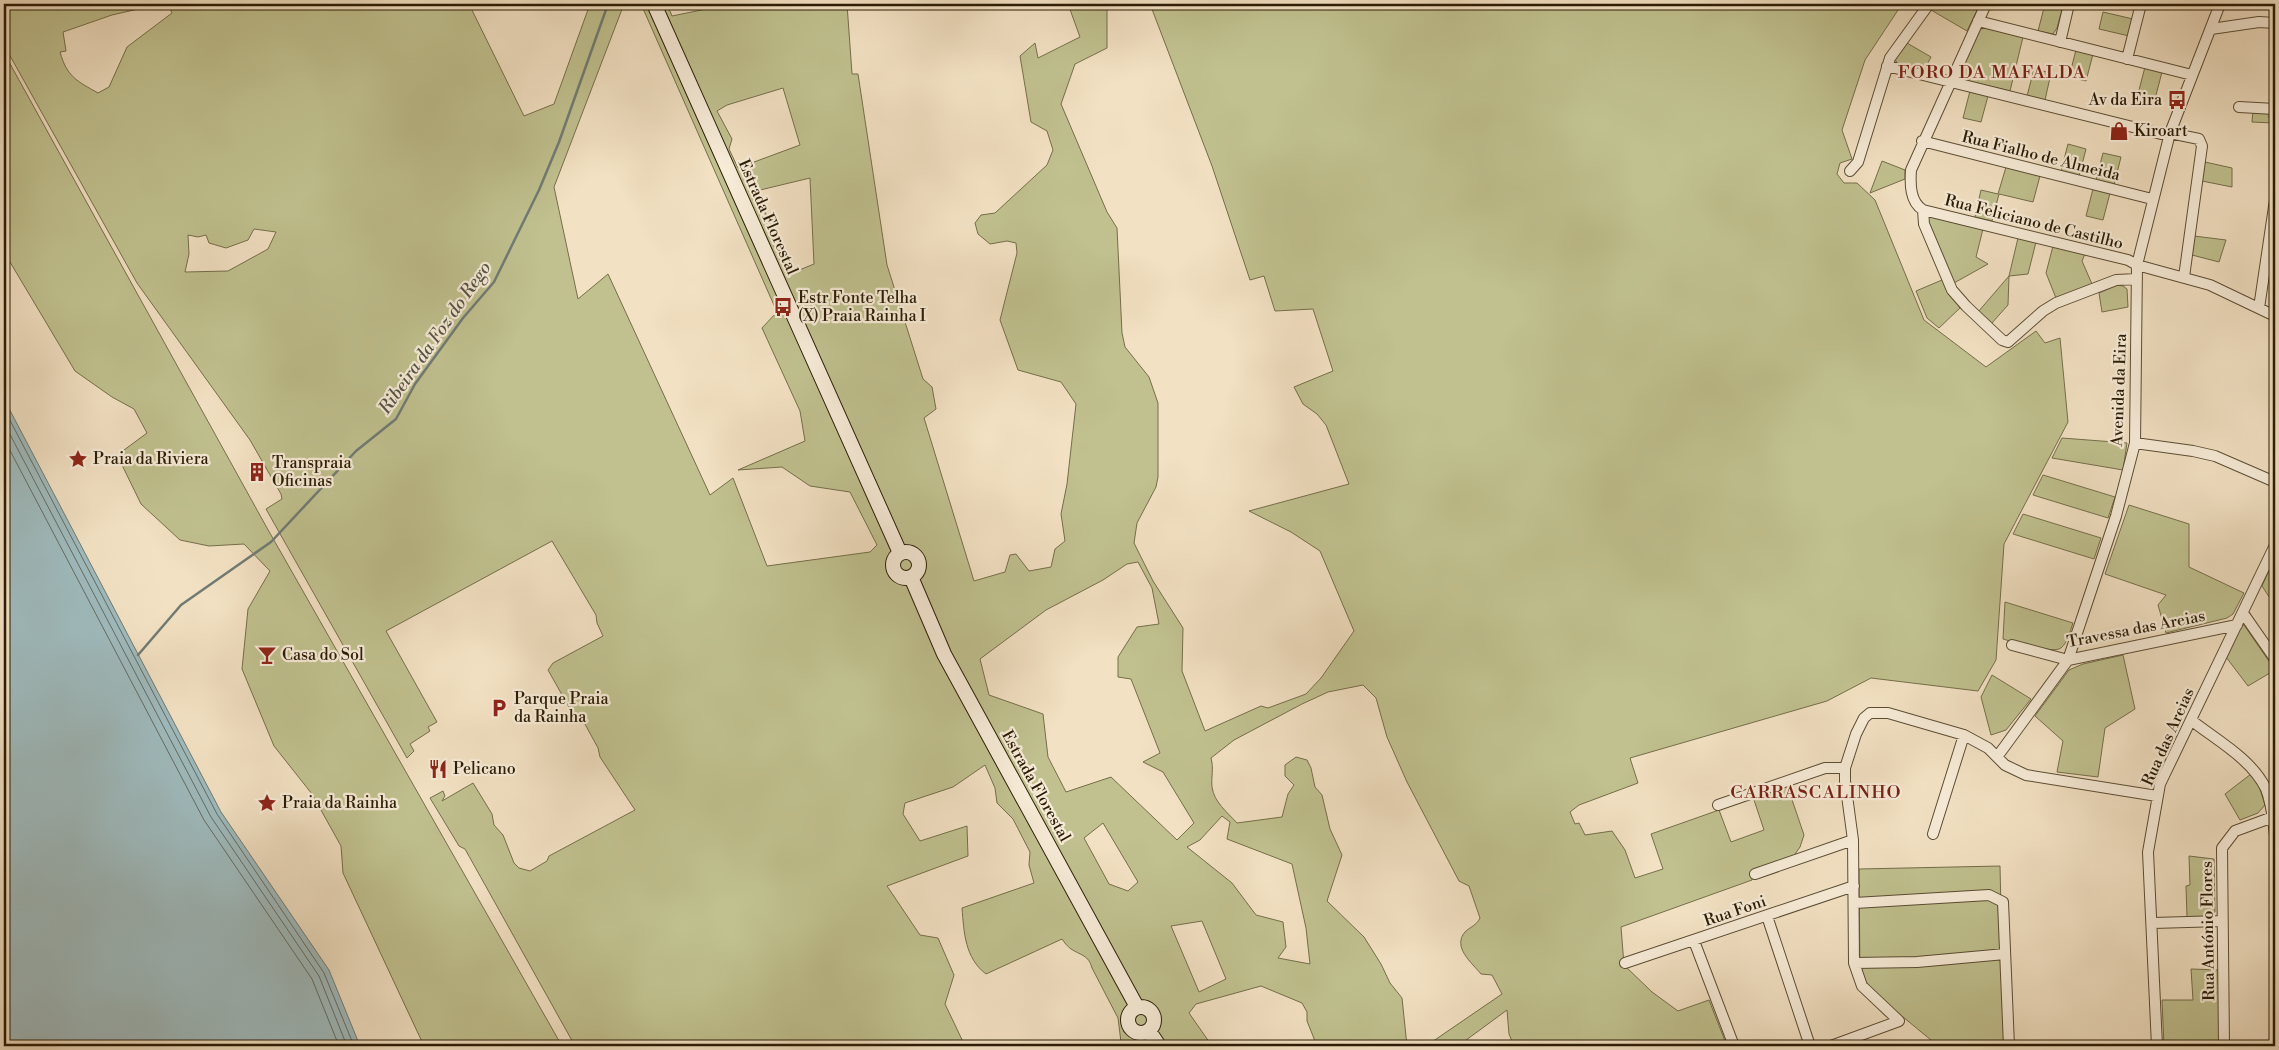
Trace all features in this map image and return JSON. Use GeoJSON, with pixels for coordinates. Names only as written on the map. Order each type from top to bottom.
{"type":"FeatureCollection","features":[{"type":"Feature","properties":{"kind":"main road","name":"Estrada Florestal"},"geometry":{"type":"LineString","coordinates":[[654,4],[900,553],[896,557],[893,568],[896,575],[903,578],[911,578],[944,654],[1137,1007]]}},
{"type":"Feature","properties":{"kind":"main road"},"geometry":{"type":"LineString","coordinates":[[1137,1007],[1144,1007],[1153,1015],[1154,1024],[1149,1031],[1138,1033],[1132,1030],[1128,1024],[1127,1017],[1131,1011],[1137,1007]]}},
{"type":"Feature","properties":{"kind":"main road"},"geometry":{"type":"LineString","coordinates":[[1149,1031],[1159,1046]]}},
{"type":"Feature","properties":{"kind":"street"},"geometry":{"type":"LineString","coordinates":[[1850,171],[1858,162],[1893,52],[1929,4]]}},
{"type":"Feature","properties":{"kind":"street"},"geometry":{"type":"LineString","coordinates":[[1986,4],[1912,163],[1910,176],[1912,195],[1917,205],[1923,210],[1924,224],[1952,290],[2002,340],[2011,340],[2043,311],[2056,303],[2116,280],[2137,279]]}},
{"type":"Feature","properties":{"kind":"street"},"geometry":{"type":"LineString","coordinates":[[2060,42],[2069,4]]}},
{"type":"Feature","properties":{"kind":"street"},"geometry":{"type":"LineString","coordinates":[[2128,59],[2141,4]]}},
{"type":"Feature","properties":{"kind":"street","name":"Avenida da Eira"},"geometry":{"type":"LineString","coordinates":[[1997,757],[2068,660],[2116,516],[2135,443],[2137,265],[2170,133],[2220,4]]}},
{"type":"Feature","properties":{"kind":"street"},"geometry":{"type":"LineString","coordinates":[[1978,21],[2192,74]]}},
{"type":"Feature","properties":{"kind":"street"},"geometry":{"type":"LineString","coordinates":[[2211,29],[2259,22],[2275,23]]}},
{"type":"Feature","properties":{"kind":"street"},"geometry":{"type":"LineString","coordinates":[[1887,66],[2162,134],[2170,133],[2196,138],[2202,143],[2184,277]]}},
{"type":"Feature","properties":{"kind":"street"},"geometry":{"type":"LineString","coordinates":[[2238,107],[2275,109]]}},
{"type":"Feature","properties":{"kind":"street","name":"Rua Fialho de Almeida"},"geometry":{"type":"LineString","coordinates":[[1922,142],[2152,199]]}},
{"type":"Feature","properties":{"kind":"street"},"geometry":{"type":"LineString","coordinates":[[2259,308],[2275,200]]}},
{"type":"Feature","properties":{"kind":"street","name":"Rua Feliciano de Castilho"},"geometry":{"type":"LineString","coordinates":[[1923,210],[2128,260],[2137,265],[2210,285],[2275,316]]}},
{"type":"Feature","properties":{"kind":"street"},"geometry":{"type":"LineString","coordinates":[[2135,443],[2169,447],[2215,456],[2275,482]]}},
{"type":"Feature","properties":{"kind":"street","name":"Rua das Areias"},"geometry":{"type":"LineString","coordinates":[[2157,1046],[2153,923],[2148,852],[2157,796],[2191,720],[2275,545]]}},
{"type":"Feature","properties":{"kind":"street"},"geometry":{"type":"LineString","coordinates":[[2243,613],[2275,659]]}},
{"type":"Feature","properties":{"kind":"street","name":"Travessa das Areias"},"geometry":{"type":"LineString","coordinates":[[2012,645],[2068,660],[2237,624]]}},
{"type":"Feature","properties":{"kind":"street"},"geometry":{"type":"LineString","coordinates":[[1831,1046],[1899,1021],[1862,986],[1854,963],[1853,840],[1846,795],[1846,768],[1859,725],[1870,713],[1898,714],[1964,735],[1976,740],[2014,771],[2026,775],[2157,796]]}},
{"type":"Feature","properties":{"kind":"street"},"geometry":{"type":"LineString","coordinates":[[2191,720],[2253,771],[2265,789],[2273,817],[2275,835]]}},
{"type":"Feature","properties":{"kind":"street"},"geometry":{"type":"LineString","coordinates":[[1933,834],[1964,735]]}},
{"type":"Feature","properties":{"kind":"street"},"geometry":{"type":"LineString","coordinates":[[1718,806],[1825,768],[1846,768]]}},
{"type":"Feature","properties":{"kind":"street","name":"Rua António Flores"},"geometry":{"type":"LineString","coordinates":[[2224,1046],[2222,848],[2235,831],[2273,817]]}},
{"type":"Feature","properties":{"kind":"street"},"geometry":{"type":"LineString","coordinates":[[1755,874],[1853,840]]}},
{"type":"Feature","properties":{"kind":"street","name":"Rua Foni"},"geometry":{"type":"LineString","coordinates":[[1625,963],[1854,886]]}},
{"type":"Feature","properties":{"kind":"street"},"geometry":{"type":"LineString","coordinates":[[1855,903],[1988,895],[2003,902],[2009,1046]]}},
{"type":"Feature","properties":{"kind":"street"},"geometry":{"type":"LineString","coordinates":[[1766,916],[1810,1046]]}},
{"type":"Feature","properties":{"kind":"street"},"geometry":{"type":"LineString","coordinates":[[2153,923],[2222,921]]}},
{"type":"Feature","properties":{"kind":"street"},"geometry":{"type":"LineString","coordinates":[[1694,941],[1734,1046]]}},
{"type":"Feature","properties":{"kind":"street"},"geometry":{"type":"LineString","coordinates":[[1854,963],[1917,962],[2005,954]]}},
{"type":"Feature","properties":{"kind":"green space"},"geometry":{"type":"Polygon","coordinates":[[[4,4],[160,4],[112,15],[63,32],[66,51],[60,52],[66,67],[74,77],[98,93],[109,87],[127,47],[172,13],[168,4],[469,4],[524,116],[554,104],[590,4],[624,4],[554,187],[578,299],[608,274],[710,495],[733,478],[767,566],[870,552],[877,545],[850,492],[810,486],[782,467],[738,470],[805,441],[800,411],[762,328],[777,312],[641,4],[667,4],[672,16],[731,4],[847,4],[852,74],[858,74],[887,265],[923,379],[932,387],[936,409],[924,418],[974,581],[1005,572],[1010,555],[1016,554],[1029,571],[1051,567],[1055,549],[1065,541],[1061,514],[1067,484],[1076,404],[1061,382],[1018,370],[1000,320],[1017,253],[1016,243],[1007,241],[990,244],[978,234],[975,223],[981,215],[995,213],[1047,165],[1053,150],[1047,131],[1031,122],[1020,56],[1035,43],[1038,58],[1080,37],[1068,4],[1107,4],[1107,48],[1075,64],[1061,104],[1107,212],[1117,228],[1122,333],[1125,347],[1149,377],[1158,403],[1158,477],[1156,487],[1137,523],[1134,543],[1153,581],[1183,628],[1182,671],[1205,731],[1261,706],[1268,708],[1306,694],[1321,678],[1354,631],[1320,551],[1291,532],[1249,511],[1349,484],[1326,425],[1317,414],[1303,404],[1294,387],[1333,371],[1313,309],[1275,311],[1264,276],[1250,280],[1212,166],[1150,4],[1902,4],[1865,60],[1842,130],[1852,159],[1840,163],[1837,174],[1844,183],[1857,183],[1875,200],[1924,320],[1986,367],[2036,331],[2045,343],[2060,338],[2068,422],[2004,544],[1996,660],[1978,691],[1871,678],[1827,701],[1630,758],[1638,783],[1579,805],[1570,812],[1575,824],[1579,823],[1585,835],[1612,831],[1625,850],[1635,878],[1663,869],[1651,834],[1719,810],[1731,842],[1764,830],[1753,797],[1787,785],[1804,835],[1800,847],[1793,857],[1753,871],[1752,880],[1621,927],[1624,965],[1652,992],[1678,1011],[1709,1000],[1727,1046],[1514,1046],[1509,1034],[1507,1010],[1458,1046],[1426,1046],[1502,994],[1492,975],[1481,974],[1462,949],[1461,943],[1465,932],[1480,918],[1469,886],[1459,881],[1407,782],[1387,737],[1376,698],[1363,685],[1328,692],[1234,740],[1211,758],[1212,787],[1218,802],[1237,823],[1282,817],[1288,794],[1294,785],[1285,776],[1285,765],[1296,757],[1307,760],[1311,768],[1315,787],[1322,795],[1330,829],[1342,855],[1327,901],[1364,937],[1381,964],[1390,983],[1402,998],[1407,1046],[1317,1046],[1307,1021],[1307,1012],[1302,1003],[1261,986],[1196,1004],[1189,1013],[1212,1046],[1124,1046],[1121,1042],[1118,1018],[1089,960],[1071,949],[1062,939],[986,974],[979,968],[970,953],[965,936],[962,908],[1034,883],[1029,865],[1030,852],[1013,819],[997,803],[995,788],[985,765],[953,787],[905,803],[903,814],[920,841],[967,826],[968,856],[887,886],[920,935],[938,938],[954,975],[945,1004],[965,1046],[575,1046],[465,849],[459,846],[430,798],[443,791],[445,796],[442,801],[473,783],[492,814],[494,825],[503,835],[514,863],[519,868],[530,871],[547,861],[549,856],[635,810],[600,757],[598,748],[580,715],[574,716],[548,670],[553,663],[603,636],[597,623],[596,615],[552,541],[386,631],[437,722],[428,727],[430,731],[410,744],[414,751],[407,758],[266,509],[282,499],[281,494],[250,440],[137,283],[4,45],[4,4]],[[783,88],[727,105],[717,111],[732,139],[729,149],[738,168],[800,145],[783,88]],[[810,178],[756,191],[775,235],[774,246],[785,269],[797,271],[814,264],[810,178]],[[254,229],[248,240],[226,248],[209,243],[206,235],[198,237],[188,235],[189,254],[185,272],[228,271],[268,249],[276,232],[254,229]],[[1138,562],[1127,564],[1103,580],[1046,610],[980,659],[989,695],[1043,714],[1048,757],[1066,792],[1111,777],[1177,840],[1194,823],[1163,772],[1143,762],[1160,753],[1131,679],[1118,677],[1118,657],[1137,627],[1159,624],[1152,588],[1138,562]],[[1222,816],[1200,840],[1187,847],[1232,883],[1256,915],[1283,922],[1286,947],[1278,958],[1310,964],[1306,928],[1292,864],[1227,839],[1230,822],[1222,816]],[[1103,823],[1084,838],[1109,884],[1128,891],[1138,882],[1103,823]],[[1202,921],[1171,926],[1199,992],[1226,979],[1202,921]]]}},
{"type":"Feature","properties":{"kind":"green space"},"geometry":{"type":"Polygon","coordinates":[[[1936,4],[1980,4],[1967,31],[1931,10],[1936,4]]]}},
{"type":"Feature","properties":{"kind":"green space"},"geometry":{"type":"Polygon","coordinates":[[[2045,4],[2063,6],[2057,28],[2053,34],[2038,31],[2045,4]]]}},
{"type":"Feature","properties":{"kind":"green space"},"geometry":{"type":"Polygon","coordinates":[[[2103,12],[2133,19],[2129,36],[2099,29],[2103,12]]]}},
{"type":"Feature","properties":{"kind":"green space"},"geometry":{"type":"Polygon","coordinates":[[[1985,28],[2023,37],[2010,91],[1960,79],[1958,74],[1979,29],[1985,28]]]}},
{"type":"Feature","properties":{"kind":"green space"},"geometry":{"type":"Polygon","coordinates":[[[1907,43],[1931,57],[1924,70],[1897,64],[1895,58],[1907,43]]]}},
{"type":"Feature","properties":{"kind":"green space"},"geometry":{"type":"Polygon","coordinates":[[[2076,50],[2093,54],[2086,81],[2069,77],[2076,50]]]}},
{"type":"Feature","properties":{"kind":"green space"},"geometry":{"type":"Polygon","coordinates":[[[4,53],[267,528],[562,1046],[424,1046],[343,873],[341,846],[312,794],[274,746],[242,669],[248,609],[270,571],[244,544],[209,546],[180,540],[141,504],[122,465],[120,453],[147,433],[134,409],[112,397],[75,371],[4,252],[4,53]]]}},
{"type":"Feature","properties":{"kind":"green space"},"geometry":{"type":"Polygon","coordinates":[[[2145,67],[2162,72],[2155,99],[2138,94],[2145,67]]]}},
{"type":"Feature","properties":{"kind":"green space"},"geometry":{"type":"Polygon","coordinates":[[[2034,69],[2051,73],[2045,100],[2027,96],[2034,69]]]}},
{"type":"Feature","properties":{"kind":"green space"},"geometry":{"type":"Polygon","coordinates":[[[1970,91],[1988,96],[1981,122],[1963,118],[1970,91]]]}},
{"type":"Feature","properties":{"kind":"green space"},"geometry":{"type":"Polygon","coordinates":[[[2253,110],[2269,111],[2269,118],[2272,118],[2273,123],[2252,122],[2253,110]]]}},
{"type":"Feature","properties":{"kind":"green space"},"geometry":{"type":"Polygon","coordinates":[[[2068,144],[2086,149],[2079,176],[2061,171],[2068,144]]]}},
{"type":"Feature","properties":{"kind":"green space"},"geometry":{"type":"Polygon","coordinates":[[[2103,153],[2121,157],[2114,185],[2096,180],[2103,153]]]}},
{"type":"Feature","properties":{"kind":"green space"},"geometry":{"type":"Polygon","coordinates":[[[1882,161],[1905,170],[1905,179],[1870,193],[1882,161]]]}},
{"type":"Feature","properties":{"kind":"green space"},"geometry":{"type":"Polygon","coordinates":[[[2205,162],[2232,168],[2232,187],[2202,181],[2205,162]]]}},
{"type":"Feature","properties":{"kind":"green space"},"geometry":{"type":"Polygon","coordinates":[[[2006,167],[2040,176],[2033,202],[1999,194],[1992,221],[1975,217],[1981,190],[1998,194],[2006,167]]]}},
{"type":"Feature","properties":{"kind":"green space"},"geometry":{"type":"Polygon","coordinates":[[[2093,189],[2110,193],[2103,220],[2086,216],[2093,189]]]}},
{"type":"Feature","properties":{"kind":"green space"},"geometry":{"type":"Polygon","coordinates":[[[1929,216],[1983,229],[1976,257],[1988,264],[1954,283],[1928,220],[1929,216]]]}},
{"type":"Feature","properties":{"kind":"green space"},"geometry":{"type":"Polygon","coordinates":[[[2194,236],[2226,240],[2219,262],[2192,255],[2194,236]]]}},
{"type":"Feature","properties":{"kind":"green space"},"geometry":{"type":"Polygon","coordinates":[[[2018,238],[2036,242],[2028,274],[2009,276],[2018,238]]]}},
{"type":"Feature","properties":{"kind":"green space"},"geometry":{"type":"Polygon","coordinates":[[[2053,246],[2085,254],[2082,261],[2092,284],[2056,298],[2046,273],[2053,246]]]}},
{"type":"Feature","properties":{"kind":"green space"},"geometry":{"type":"Polygon","coordinates":[[[2009,276],[2008,305],[1991,324],[1978,312],[2009,276]]]}},
{"type":"Feature","properties":{"kind":"green space"},"geometry":{"type":"Polygon","coordinates":[[[1942,280],[1960,308],[1939,328],[1927,318],[1916,291],[1942,280]]]}},
{"type":"Feature","properties":{"kind":"green space"},"geometry":{"type":"Polygon","coordinates":[[[2118,285],[2127,289],[2128,307],[2102,312],[2099,293],[2118,285]]]}},
{"type":"Feature","properties":{"kind":"green space"},"geometry":{"type":"Polygon","coordinates":[[[2062,438],[2127,443],[2123,470],[2052,458],[2062,438]]]}},
{"type":"Feature","properties":{"kind":"green space"},"geometry":{"type":"Polygon","coordinates":[[[2043,475],[2115,497],[2108,518],[2033,495],[2043,475]]]}},
{"type":"Feature","properties":{"kind":"green space"},"geometry":{"type":"Polygon","coordinates":[[[2129,505],[2189,524],[2189,567],[2244,593],[2233,614],[2227,618],[2166,633],[2158,605],[2166,595],[2105,574],[2129,505]]]}},
{"type":"Feature","properties":{"kind":"green space"},"geometry":{"type":"Polygon","coordinates":[[[2023,514],[2101,538],[2094,559],[2013,534],[2023,514]]]}},
{"type":"Feature","properties":{"kind":"green space"},"geometry":{"type":"Polygon","coordinates":[[[2271,566],[2275,573],[2275,606],[2262,586],[2271,566]]]}},
{"type":"Feature","properties":{"kind":"green space"},"geometry":{"type":"Polygon","coordinates":[[[2005,602],[2073,623],[2063,646],[2050,650],[2003,639],[2005,602]]]}},
{"type":"Feature","properties":{"kind":"green space"},"geometry":{"type":"Polygon","coordinates":[[[2242,625],[2244,625],[2275,670],[2248,686],[2226,657],[2242,625]]]}},
{"type":"Feature","properties":{"kind":"green space"},"geometry":{"type":"Polygon","coordinates":[[[2123,655],[2135,709],[2105,728],[2098,777],[2057,772],[2063,741],[2035,716],[2069,670],[2083,664],[2123,655]]]}},
{"type":"Feature","properties":{"kind":"green space"},"geometry":{"type":"Polygon","coordinates":[[[1992,675],[2031,699],[2006,730],[1991,735],[1981,697],[1992,675]]]}},
{"type":"Feature","properties":{"kind":"green space"},"geometry":{"type":"Polygon","coordinates":[[[2251,774],[2259,786],[2265,805],[2258,813],[2240,820],[2225,794],[2251,774]]]}},
{"type":"Feature","properties":{"kind":"green space"},"geometry":{"type":"Polygon","coordinates":[[[2189,856],[2214,859],[2215,912],[2210,917],[2187,917],[2186,886],[2190,885],[2189,856]]]}},
{"type":"Feature","properties":{"kind":"green space"},"geometry":{"type":"Polygon","coordinates":[[[2000,866],[2004,1046],[1935,1046],[1937,1045],[1874,993],[1860,976],[1859,869],[2000,866]]]}},
{"type":"Feature","properties":{"kind":"green space"},"geometry":{"type":"Polygon","coordinates":[[[2191,969],[2218,970],[2220,1046],[2164,1046],[2162,1000],[2193,1000],[2191,969]]]}},
{"type":"Feature","properties":{"kind":"water"},"geometry":{"type":"Polygon","coordinates":[[[4,399],[221,812],[329,970],[360,1046],[4,1046],[4,399]]]}},
{"type":"Feature","properties":{"kind":"waterway","name":"Ribeira da Foz do Rego"},"geometry":{"type":"LineString","coordinates":[[138,655],[181,605],[271,542],[356,451],[396,419],[415,384],[463,318],[494,282],[539,190],[559,142],[608,4]]}},
{"type":"Feature","properties":{"kind":"place","name":"Av da Eira"},"geometry":{"type":"Point","coordinates":[2177,100]}},
{"type":"Feature","properties":{"kind":"place","name":"Kiroart"},"geometry":{"type":"Point","coordinates":[2119,131]}},
{"type":"Feature","properties":{"kind":"place","name":"Estr Fonte Telha (X) Praia Rainha I"},"geometry":{"type":"Point","coordinates":[783,307]}},
{"type":"Feature","properties":{"kind":"place","name":"Praia da Riviera"},"geometry":{"type":"Point","coordinates":[78,459]}},
{"type":"Feature","properties":{"kind":"place","name":"Transpraia Oficinas"},"geometry":{"type":"Point","coordinates":[257,472]}},
{"type":"Feature","properties":{"kind":"place","name":"Casa do Sol"},"geometry":{"type":"Point","coordinates":[267,655]}},
{"type":"Feature","properties":{"kind":"place","name":"Parque Praia da Rainha"},"geometry":{"type":"Point","coordinates":[499,708]}},
{"type":"Feature","properties":{"kind":"place","name":"Pelicano"},"geometry":{"type":"Point","coordinates":[438,769]}},
{"type":"Feature","properties":{"kind":"place","name":"Praia da Rainha"},"geometry":{"type":"Point","coordinates":[267,803]}},
{"type":"Feature","properties":{"kind":"district","name":"FORO DA MAFALDA"},"geometry":{"type":"Point","coordinates":[1992,72]}},
{"type":"Feature","properties":{"kind":"district","name":"CARRASCALINHO"},"geometry":{"type":"Point","coordinates":[1816,792]}}]}
